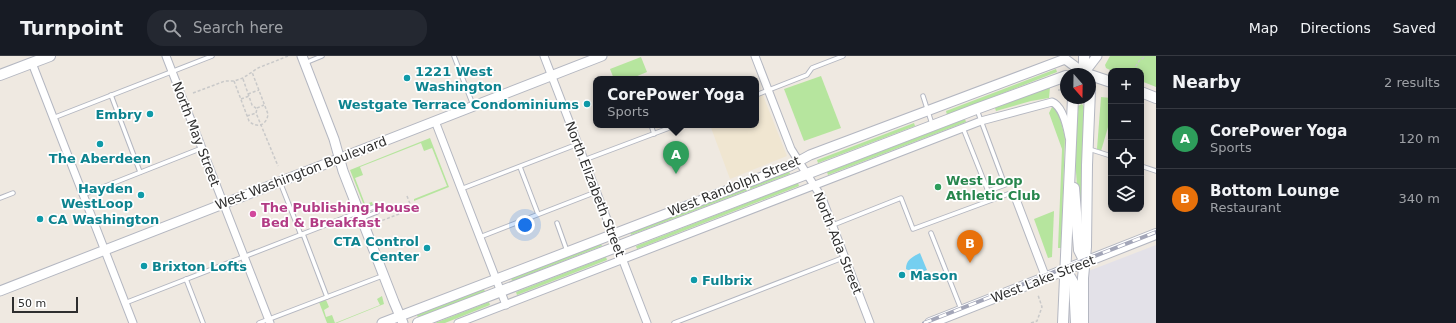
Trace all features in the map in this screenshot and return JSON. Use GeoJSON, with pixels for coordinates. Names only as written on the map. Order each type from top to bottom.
{"type":"FeatureCollection","features":[{"type":"Feature","properties":{"kind":"main road"},"geometry":{"type":"LineString","coordinates":[[0,75],[50,56]]}},
{"type":"Feature","properties":{"kind":"main road"},"geometry":{"type":"LineString","coordinates":[[1084,56],[1084,68]]}},
{"type":"Feature","properties":{"kind":"main road","name":"West Randolph Street"},"geometry":{"type":"LineString","coordinates":[[418,323],[933,125],[1060,78]]}},
{"type":"Feature","properties":{"kind":"main road","name":"West Randolph Street"},"geometry":{"type":"LineString","coordinates":[[1096,78],[1108,81]]}},
{"type":"Feature","properties":{"kind":"main road"},"geometry":{"type":"LineString","coordinates":[[1144,93],[1156,98]]}},
{"type":"Feature","properties":{"kind":"main road"},"geometry":{"type":"LineString","coordinates":[[1063,323],[1073,104]]}},
{"type":"Feature","properties":{"kind":"main road"},"geometry":{"type":"LineString","coordinates":[[1083,323],[1083,278],[1085,262],[1090,104]]}},
{"type":"Feature","properties":{"kind":"main road"},"geometry":{"type":"LineString","coordinates":[[1070,163],[1074,190],[1079,250],[1085,262]]}},
{"type":"Feature","properties":{"kind":"main road","name":"West Lake Street"},"geometry":{"type":"LineString","coordinates":[[930,323],[1156,234]]}},
{"type":"Feature","properties":{"kind":"main road"},"geometry":{"type":"LineString","coordinates":[[1066,270],[1074,284],[1076,323]]}},
{"type":"Feature","properties":{"kind":"street","name":"North May Street"},"geometry":{"type":"LineString","coordinates":[[166,56],[269,321]]}},
{"type":"Feature","properties":{"kind":"street","name":"North Elizabeth Street"},"geometry":{"type":"LineString","coordinates":[[544,56],[647,323]]}},
{"type":"Feature","properties":{"kind":"street","name":"West Washington Boulevard"},"geometry":{"type":"LineString","coordinates":[[0,291],[602,56]]}},
{"type":"Feature","properties":{"kind":"street","name":"North Ada Street"},"geometry":{"type":"LineString","coordinates":[[755,56],[791,149],[822,198],[870,323]]}},
{"type":"Feature","properties":{"kind":"street"},"geometry":{"type":"LineString","coordinates":[[1088,68],[1097,56]]}},
{"type":"Feature","properties":{"kind":"street","name":"West Randolph Street"},"geometry":{"type":"LineString","coordinates":[[382,323],[402,320],[496,279],[771,174],[810,155],[1065,58],[1077,68]]}},
{"type":"Feature","properties":{"kind":"street"},"geometry":{"type":"LineString","coordinates":[[304,59],[334,139],[343,171],[402,320]]}},
{"type":"Feature","properties":{"kind":"street"},"geometry":{"type":"LineString","coordinates":[[32,63],[133,323]]}},
{"type":"Feature","properties":{"kind":"street","name":"West Randolph Street"},"geometry":{"type":"LineString","coordinates":[[458,323],[981,121],[1052,102],[1058,106],[1070,143]]}},
{"type":"Feature","properties":{"kind":"street"},"geometry":{"type":"LineString","coordinates":[[435,121],[506,305]]}},
{"type":"Feature","properties":{"kind":"street"},"geometry":{"type":"LineString","coordinates":[[1014,194],[1046,278]]}},
{"type":"Feature","properties":{"kind":"lane"},"geometry":{"type":"LineString","coordinates":[[54,118],[212,56]]}},
{"type":"Feature","properties":{"kind":"lane"},"geometry":{"type":"LineString","coordinates":[[304,59],[322,56]]}},
{"type":"Feature","properties":{"kind":"lane"},"geometry":{"type":"LineString","coordinates":[[454,56],[474,106]]}},
{"type":"Feature","properties":{"kind":"lane"},"geometry":{"type":"LineString","coordinates":[[759,94],[807,75],[812,68],[843,56]]}},
{"type":"Feature","properties":{"kind":"lane"},"geometry":{"type":"LineString","coordinates":[[111,95],[140,172]]}},
{"type":"Feature","properties":{"kind":"lane"},"geometry":{"type":"LineString","coordinates":[[923,96],[933,125]]}},
{"type":"Feature","properties":{"kind":"lane"},"geometry":{"type":"LineString","coordinates":[[963,128],[988,191],[1005,185],[976,109]]}},
{"type":"Feature","properties":{"kind":"lane"},"geometry":{"type":"LineString","coordinates":[[652,128],[654,134]]}},
{"type":"Feature","properties":{"kind":"lane"},"geometry":{"type":"LineString","coordinates":[[584,160],[669,128]]}},
{"type":"Feature","properties":{"kind":"lane"},"geometry":{"type":"LineString","coordinates":[[461,189],[578,144]]}},
{"type":"Feature","properties":{"kind":"lane"},"geometry":{"type":"LineString","coordinates":[[83,195],[202,148]]}},
{"type":"Feature","properties":{"kind":"lane"},"geometry":{"type":"LineString","coordinates":[[1088,148],[1108,155]]}},
{"type":"Feature","properties":{"kind":"lane"},"geometry":{"type":"LineString","coordinates":[[520,166],[538,214]]}},
{"type":"Feature","properties":{"kind":"lane"},"geometry":{"type":"LineString","coordinates":[[1144,167],[1156,171]]}},
{"type":"Feature","properties":{"kind":"lane"},"geometry":{"type":"LineString","coordinates":[[279,182],[327,297]]}},
{"type":"Feature","properties":{"kind":"lane"},"geometry":{"type":"LineString","coordinates":[[480,236],[596,192]]}},
{"type":"Feature","properties":{"kind":"lane"},"geometry":{"type":"LineString","coordinates":[[0,198],[13,193]]}},
{"type":"Feature","properties":{"kind":"lane"},"geometry":{"type":"LineString","coordinates":[[833,225],[901,198],[913,229],[1008,194],[1014,194]]}},
{"type":"Feature","properties":{"kind":"lane"},"geometry":{"type":"LineString","coordinates":[[125,303],[302,234],[360,215],[377,212],[382,206],[374,207],[360,215]]}},
{"type":"Feature","properties":{"kind":"lane"},"geometry":{"type":"LineString","coordinates":[[557,223],[568,252]]}},
{"type":"Feature","properties":{"kind":"lane"},"geometry":{"type":"LineString","coordinates":[[930,233],[962,310]]}},
{"type":"Feature","properties":{"kind":"lane"},"geometry":{"type":"LineString","coordinates":[[674,323],[845,257]]}},
{"type":"Feature","properties":{"kind":"lane"},"geometry":{"type":"LineString","coordinates":[[259,323],[269,321],[384,275]]}},
{"type":"Feature","properties":{"kind":"lane"},"geometry":{"type":"LineString","coordinates":[[186,279],[203,323]]}},
{"type":"Feature","properties":{"kind":"path"},"geometry":{"type":"LineString","coordinates":[[193,93],[226,81],[234,81],[243,78],[258,68],[288,56]]}},
{"type":"Feature","properties":{"kind":"path"},"geometry":{"type":"LineString","coordinates":[[1135,68],[1139,61],[1146,56]]}},
{"type":"Feature","properties":{"kind":"path"},"geometry":{"type":"LineString","coordinates":[[234,81],[247,116],[252,125],[262,125],[268,119],[268,114],[252,72]]}},
{"type":"Feature","properties":{"kind":"path"},"geometry":{"type":"LineString","coordinates":[[243,78],[252,105],[257,109]]}},
{"type":"Feature","properties":{"kind":"path"},"geometry":{"type":"LineString","coordinates":[[1055,93],[1058,85]]}},
{"type":"Feature","properties":{"kind":"path"},"geometry":{"type":"LineString","coordinates":[[241,99],[259,90]]}},
{"type":"Feature","properties":{"kind":"path"},"geometry":{"type":"LineString","coordinates":[[264,105],[257,109],[256,113],[278,166]]}},
{"type":"Feature","properties":{"kind":"path"},"geometry":{"type":"LineString","coordinates":[[247,116],[256,113]]}},
{"type":"Feature","properties":{"kind":"path"},"geometry":{"type":"LineString","coordinates":[[407,196],[414,214]]}},
{"type":"Feature","properties":{"kind":"path"},"geometry":{"type":"LineString","coordinates":[[372,224],[412,209]]}},
{"type":"Feature","properties":{"kind":"path"},"geometry":{"type":"LineString","coordinates":[[1031,323],[1037,321],[1042,307],[1038,295]]}},
{"type":"Feature","properties":{"kind":"shaded area"},"geometry":{"type":"Polygon","coordinates":[[[762,93],[787,156],[730,179],[711,128],[759,128],[759,94],[762,93]]]}},
{"type":"Feature","properties":{"kind":"shaded area"},"geometry":{"type":"Polygon","coordinates":[[[1156,245],[1156,323],[1058,323],[1060,282],[1156,245]]]}},
{"type":"Feature","properties":{"kind":"green space"},"geometry":{"type":"Polygon","coordinates":[[[1110,56],[1156,56],[1156,87],[1144,82],[1144,68],[1108,69],[1105,65],[1110,56]]]}},
{"type":"Feature","properties":{"kind":"green space"},"geometry":{"type":"Polygon","coordinates":[[[641,57],[647,72],[637,76],[613,76],[610,69],[641,57]]]}},
{"type":"Feature","properties":{"kind":"green space"},"geometry":{"type":"Polygon","coordinates":[[[1056,69],[1057,72],[947,115],[946,111],[1056,69]]]}},
{"type":"Feature","properties":{"kind":"green space"},"geometry":{"type":"Polygon","coordinates":[[[821,76],[841,128],[804,141],[784,89],[821,76]]]}},
{"type":"Feature","properties":{"kind":"green space"},"geometry":{"type":"Polygon","coordinates":[[[1050,87],[1049,98],[1031,101],[996,111],[995,108],[1050,87]]]}},
{"type":"Feature","properties":{"kind":"green space"},"geometry":{"type":"Polygon","coordinates":[[[1101,97],[1108,98],[1108,127],[1101,151],[1097,149],[1101,97]]]}},
{"type":"Feature","properties":{"kind":"green space"},"geometry":{"type":"Polygon","coordinates":[[[1082,104],[1085,108],[1082,214],[1079,214],[1075,158],[1078,106],[1082,104]]]}},
{"type":"Feature","properties":{"kind":"green space"},"geometry":{"type":"Polygon","coordinates":[[[1052,107],[1058,110],[1065,137],[1061,248],[1058,248],[1062,149],[1049,113],[1052,107]]]}},
{"type":"Feature","properties":{"kind":"green space"},"geometry":{"type":"Polygon","coordinates":[[[965,119],[966,122],[828,175],[827,172],[965,119]]]}},
{"type":"Feature","properties":{"kind":"green space"},"geometry":{"type":"Polygon","coordinates":[[[914,123],[915,126],[818,163],[817,160],[914,123]]]}},
{"type":"Feature","properties":{"kind":"green space"},"geometry":{"type":"Polygon","coordinates":[[[430,138],[449,187],[414,201],[414,199],[447,186],[432,148],[424,151],[421,143],[360,167],[363,175],[355,178],[365,204],[372,202],[373,205],[365,208],[350,170],[430,138]]]}},
{"type":"Feature","properties":{"kind":"green space"},"geometry":{"type":"Polygon","coordinates":[[[789,171],[790,174],[631,235],[630,232],[789,171]]]}},
{"type":"Feature","properties":{"kind":"green space"},"geometry":{"type":"Polygon","coordinates":[[[798,183],[799,186],[637,249],[636,246],[798,183]]]}},
{"type":"Feature","properties":{"kind":"green space"},"geometry":{"type":"Polygon","coordinates":[[[1054,211],[1052,257],[1048,258],[1034,219],[1054,211]]]}},
{"type":"Feature","properties":{"kind":"green space"},"geometry":{"type":"Polygon","coordinates":[[[601,244],[602,246],[512,281],[511,278],[601,244]]]}},
{"type":"Feature","properties":{"kind":"green space"},"geometry":{"type":"Polygon","coordinates":[[[606,257],[607,260],[517,295],[516,292],[606,257]]]}},
{"type":"Feature","properties":{"kind":"green space"},"geometry":{"type":"Polygon","coordinates":[[[484,289],[485,292],[418,318],[417,315],[484,289]]]}},
{"type":"Feature","properties":{"kind":"green space"},"geometry":{"type":"Polygon","coordinates":[[[382,296],[384,304],[335,323],[380,305],[377,299],[382,296]]]}},
{"type":"Feature","properties":{"kind":"green space"},"geometry":{"type":"Polygon","coordinates":[[[326,300],[329,307],[324,310],[326,317],[332,315],[335,323],[327,323],[319,302],[326,300]]]}},
{"type":"Feature","properties":{"kind":"green space"},"geometry":{"type":"Polygon","coordinates":[[[489,302],[490,305],[445,323],[435,323],[489,302]]]}},
{"type":"Feature","properties":{"kind":"water"},"geometry":{"type":"Polygon","coordinates":[[[920,253],[927,270],[915,275],[914,274],[917,269],[908,270],[906,269],[906,266],[910,259],[920,253]]]}},
{"type":"Feature","properties":{"kind":"railway"},"geometry":{"type":"LineString","coordinates":[[924,323],[1156,232]]}},
{"type":"Feature","properties":{"kind":"place","name":"1221 West Washington"},"geometry":{"type":"Point","coordinates":[407,78]}},
{"type":"Feature","properties":{"kind":"place","name":"Westgate Terrace Condominiums"},"geometry":{"type":"Point","coordinates":[587,104]}},
{"type":"Feature","properties":{"kind":"place","name":"Embry"},"geometry":{"type":"Point","coordinates":[150,114]}},
{"type":"Feature","properties":{"kind":"place","name":"The Aberdeen"},"geometry":{"type":"Point","coordinates":[100,144]}},
{"type":"Feature","properties":{"kind":"place","name":"CorePower Yoga"},"geometry":{"type":"Point","coordinates":[676,174]}},
{"type":"Feature","properties":{"kind":"place","name":"West Loop Athletic Club"},"geometry":{"type":"Point","coordinates":[938,187]}},
{"type":"Feature","properties":{"kind":"place","name":"Hayden WestLoop"},"geometry":{"type":"Point","coordinates":[141,195]}},
{"type":"Feature","properties":{"kind":"place","name":"The Publishing House Bed & Breakfast"},"geometry":{"type":"Point","coordinates":[253,214]}},
{"type":"Feature","properties":{"kind":"place","name":"CA Washington"},"geometry":{"type":"Point","coordinates":[40,219]}},
{"type":"Feature","properties":{"kind":"place","name":"CTA Control Center"},"geometry":{"type":"Point","coordinates":[427,248]}},
{"type":"Feature","properties":{"kind":"place","name":"Bottom Lounge"},"geometry":{"type":"Point","coordinates":[970,263]}},
{"type":"Feature","properties":{"kind":"place","name":"Brixton Lofts"},"geometry":{"type":"Point","coordinates":[144,266]}},
{"type":"Feature","properties":{"kind":"place","name":"Mason"},"geometry":{"type":"Point","coordinates":[902,275]}},
{"type":"Feature","properties":{"kind":"place","name":"Fulbrix"},"geometry":{"type":"Point","coordinates":[694,280]}}]}
